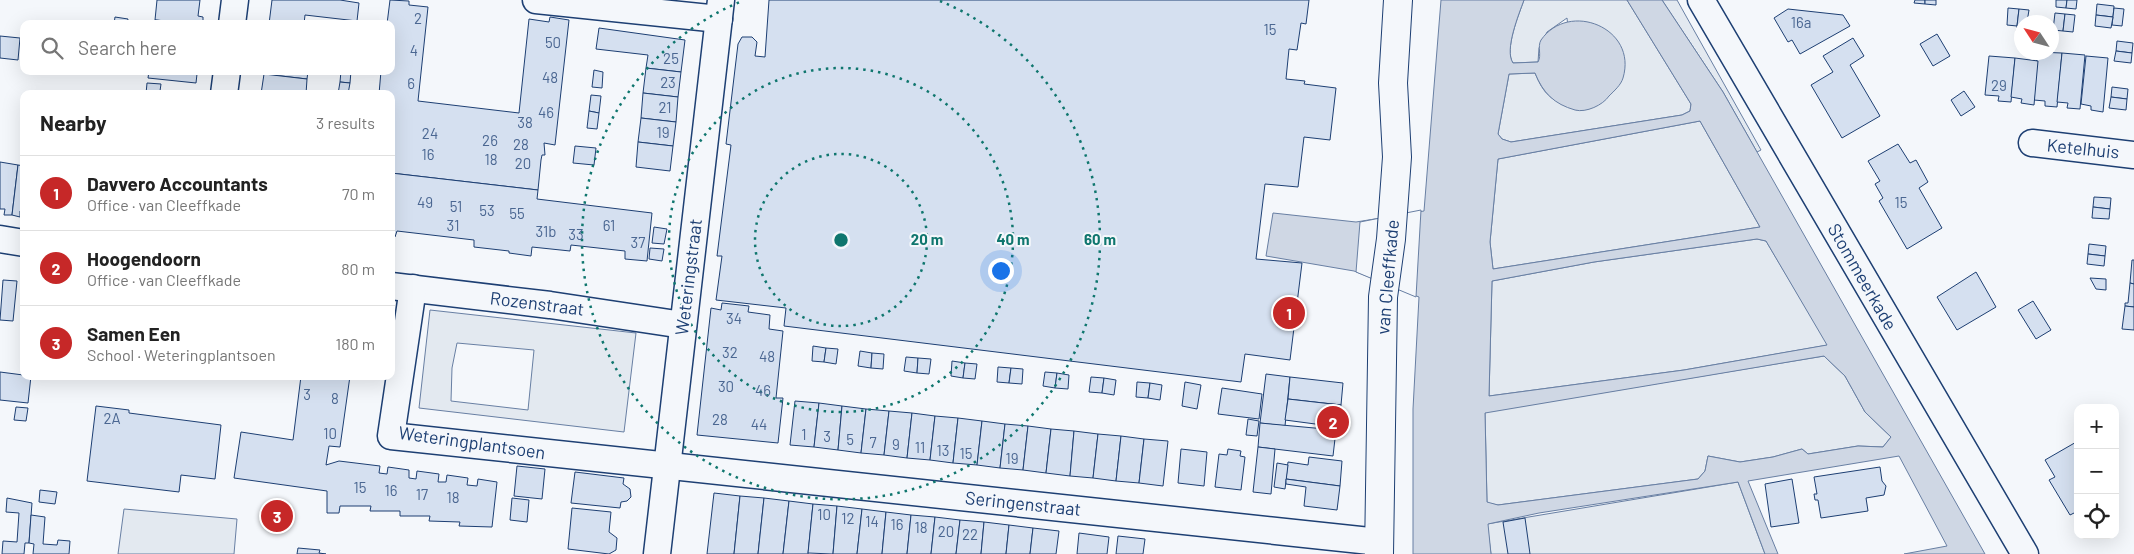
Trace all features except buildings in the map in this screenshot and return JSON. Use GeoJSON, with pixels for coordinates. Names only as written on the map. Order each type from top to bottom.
{"type":"FeatureCollection","features":[{"type":"Feature","properties":{"kind":"main road","name":"van Cleeffkade"},"geometry":{"type":"LineString","coordinates":[[1379,548],[1384,284],[1393,215],[1397,153],[1393,83],[1398,0]]}},
{"type":"Feature","properties":{"kind":"street"},"geometry":{"type":"LineString","coordinates":[[232,20],[235,0]]}},
{"type":"Feature","properties":{"kind":"street"},"geometry":{"type":"LineString","coordinates":[[536,0],[720,10]]}},
{"type":"Feature","properties":{"kind":"street","name":"Stommeerkade"},"geometry":{"type":"LineString","coordinates":[[1701,0],[2025,554]]}},
{"type":"Feature","properties":{"kind":"street","name":"Weteringstraat"},"geometry":{"type":"LineString","coordinates":[[657,554],[720,10]]}},
{"type":"Feature","properties":{"kind":"street"},"geometry":{"type":"LineString","coordinates":[[225,90],[226,75]]}},
{"type":"Feature","properties":{"kind":"street","name":"Ketelhuis"},"geometry":{"type":"LineString","coordinates":[[2032,143],[2134,155]]}},
{"type":"Feature","properties":{"kind":"street"},"geometry":{"type":"LineString","coordinates":[[0,240],[20,242]]}},
{"type":"Feature","properties":{"kind":"street","name":"Rozenstraat"},"geometry":{"type":"LineString","coordinates":[[402,287],[550,305],[683,325]]}},
{"type":"Feature","properties":{"kind":"street","name":"Weteringplantsoen"},"geometry":{"type":"LineString","coordinates":[[402,287],[392,436],[668,466]]}},
{"type":"Feature","properties":{"kind":"street","name":"Seringenstraat"},"geometry":{"type":"LineString","coordinates":[[668,466],[1379,548]]}},
{"type":"Feature","properties":{"kind":"shaded area"},"geometry":{"type":"Polygon","coordinates":[[[1441,0],[1524,0],[1511,41],[1510,50],[1513,63],[1538,62],[1541,40],[1553,28],[1568,22],[1583,21],[1598,25],[1611,33],[1620,45],[1625,60],[1622,81],[1603,102],[1594,108],[1579,111],[1555,101],[1546,92],[1535,73],[1509,74],[1498,134],[1502,139],[1511,142],[1682,115],[1690,111],[1691,104],[1627,0],[1662,0],[1723,92],[1985,554],[1904,554],[1947,546],[1899,456],[1748,481],[1778,554],[1765,554],[1738,482],[1539,513],[1488,524],[1491,554],[1413,554],[1413,409],[1419,297],[1354,271],[1266,256],[1273,213],[1356,222],[1424,211],[1441,0]],[[1700,121],[1498,159],[1490,242],[1493,269],[1760,227],[1700,121]],[[1757,239],[1594,262],[1492,281],[1489,396],[1684,370],[1827,345],[1766,241],[1757,239]],[[1824,356],[1485,413],[1487,502],[1498,505],[1698,479],[1705,471],[1708,456],[1740,462],[1773,457],[1802,449],[1808,454],[1858,446],[1883,447],[1891,437],[1865,412],[1845,376],[1824,356]]]}},
{"type":"Feature","properties":{"kind":"shaded area"},"geometry":{"type":"Polygon","coordinates":[[[1524,0],[1627,0],[1691,104],[1690,111],[1682,115],[1511,142],[1502,139],[1498,134],[1509,74],[1535,73],[1551,98],[1577,110],[1567,18],[1547,32],[1539,48],[1538,62],[1513,63],[1510,50],[1511,41],[1524,0]]]}},
{"type":"Feature","properties":{"kind":"shaded area"},"geometry":{"type":"Polygon","coordinates":[[[1662,0],[1677,0],[1761,150],[1757,152],[1723,92],[1662,0]]]}},
{"type":"Feature","properties":{"kind":"shaded area"},"geometry":{"type":"Polygon","coordinates":[[[1700,121],[1760,227],[1493,269],[1490,242],[1498,159],[1700,121]]]}},
{"type":"Feature","properties":{"kind":"shaded area"},"geometry":{"type":"Polygon","coordinates":[[[1757,239],[1766,241],[1828,345],[1684,370],[1489,396],[1492,281],[1594,262],[1757,239]]]}},
{"type":"Feature","properties":{"kind":"shaded area"},"geometry":{"type":"Polygon","coordinates":[[[430,310],[636,333],[624,432],[419,408],[430,310]],[[457,343],[452,368],[451,401],[528,410],[534,350],[457,343]]]}},
{"type":"Feature","properties":{"kind":"shaded area"},"geometry":{"type":"Polygon","coordinates":[[[1824,356],[1845,376],[1865,412],[1891,437],[1883,447],[1858,446],[1808,454],[1802,449],[1773,457],[1740,462],[1708,456],[1705,471],[1698,479],[1498,505],[1487,503],[1485,412],[1824,356]]]}},
{"type":"Feature","properties":{"kind":"shaded area"},"geometry":{"type":"Polygon","coordinates":[[[1738,482],[1765,554],[1491,554],[1487,524],[1738,482]]]}},
{"type":"Feature","properties":{"kind":"shaded area"},"geometry":{"type":"Polygon","coordinates":[[[124,509],[237,519],[234,554],[118,554],[124,509]]]}},
{"type":"Feature","properties":{"kind":"pier"},"geometry":{"type":"Polygon","coordinates":[[[1421,210],[1416,297],[1356,272],[1360,222],[1421,210]]]}},
{"type":"Feature","properties":{"kind":"place","name":"Davvero Accountants"},"geometry":{"type":"Point","coordinates":[1289,313]}},
{"type":"Feature","properties":{"kind":"place","name":"Hoogendoorn"},"geometry":{"type":"Point","coordinates":[1333,422]}},
{"type":"Feature","properties":{"kind":"place","name":"Samen Een"},"geometry":{"type":"Point","coordinates":[277,516]}}]}
